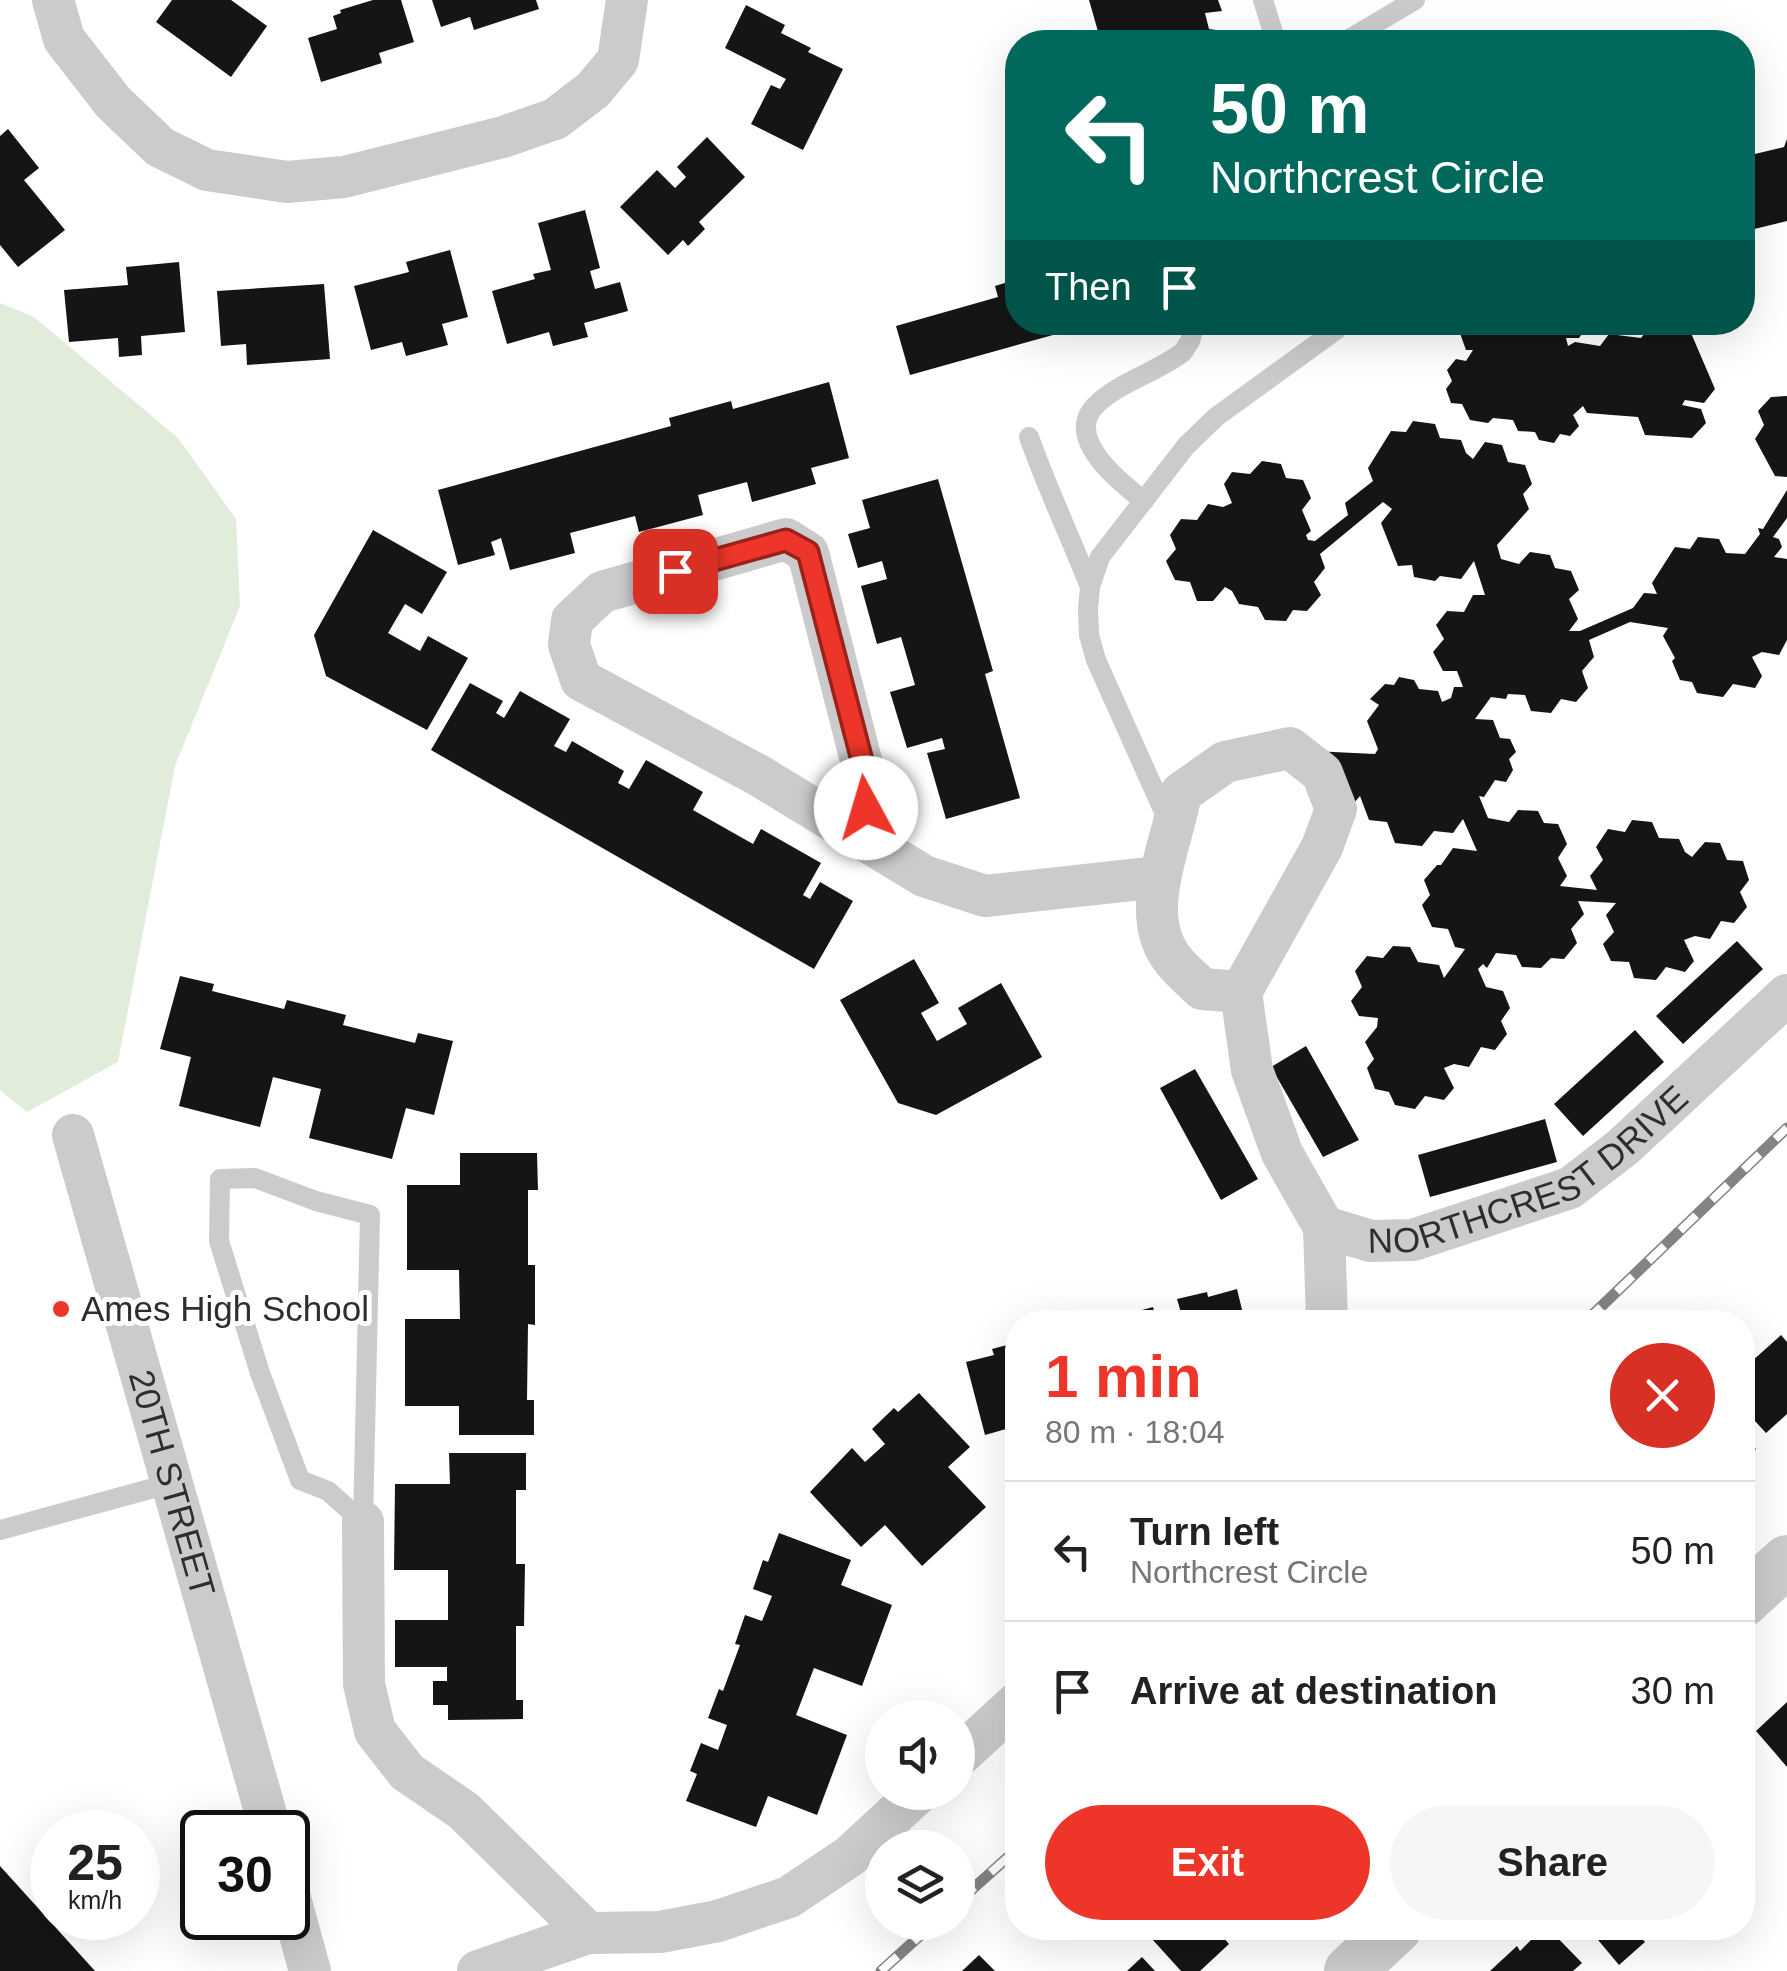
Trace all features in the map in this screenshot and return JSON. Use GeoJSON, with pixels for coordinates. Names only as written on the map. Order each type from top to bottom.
{"type":"FeatureCollection","features":[{"type":"Feature","properties":{"kind":"street"},"geometry":{"type":"LineString","coordinates":[[53,0],[64,39],[113,102],[160,147],[207,170],[287,182],[344,178],[503,137],[555,119],[593,90],[618,60],[627,0]]}},
{"type":"Feature","properties":{"kind":"street"},"geometry":{"type":"LineString","coordinates":[[867,842],[866,776],[808,552],[786,540],[638,581],[602,592],[572,620],[569,645],[581,680],[758,775],[867,842],[924,876],[985,896],[1159,877]]}},
{"type":"Feature","properties":{"kind":"street"},"geometry":{"type":"LineString","coordinates":[[1241,992],[1202,990],[1171,958],[1155,916],[1159,877],[1174,834],[1181,793],[1225,762],[1290,748],[1322,773],[1336,809],[1322,847],[1241,992],[1252,1070],[1282,1152],[1324,1227]]}},
{"type":"Feature","properties":{"kind":"street","name":"NORTHCREST DRIVE"},"geometry":{"type":"LineString","coordinates":[[1327,1310],[1324,1227],[1372,1241],[1413,1240],[1570,1188],[1623,1147],[1787,995]]}},
{"type":"Feature","properties":{"kind":"street","name":"20TH STREET"},"geometry":{"type":"LineString","coordinates":[[73,1135],[265,1810]]}},
{"type":"Feature","properties":{"kind":"street"},"geometry":{"type":"LineString","coordinates":[[363,1522],[364,1684],[376,1731],[407,1772],[464,1811],[588,1933]]}},
{"type":"Feature","properties":{"kind":"street"},"geometry":{"type":"LineString","coordinates":[[1755,1590],[1787,1560]]}},
{"type":"Feature","properties":{"kind":"street"},"geometry":{"type":"LineString","coordinates":[[975,1742],[1005,1714]]}},
{"type":"Feature","properties":{"kind":"street"},"geometry":{"type":"LineString","coordinates":[[478,1971],[588,1933],[660,1932],[718,1921],[788,1897],[850,1856],[900,1810]]}},
{"type":"Feature","properties":{"kind":"street"},"geometry":{"type":"LineString","coordinates":[[301,1940],[310,1971]]}},
{"type":"Feature","properties":{"kind":"street"},"geometry":{"type":"LineString","coordinates":[[1350,1971],[1383,1940]]}},
{"type":"Feature","properties":{"kind":"lane"},"geometry":{"type":"LineString","coordinates":[[1263,0],[1272,30]]}},
{"type":"Feature","properties":{"kind":"lane"},"geometry":{"type":"LineString","coordinates":[[1364,30],[1415,0]]}},
{"type":"Feature","properties":{"kind":"lane"},"geometry":{"type":"LineString","coordinates":[[1144,501],[1098,460],[1087,429],[1090,412],[1108,396],[1182,352],[1192,335]]}},
{"type":"Feature","properties":{"kind":"lane"},"geometry":{"type":"LineString","coordinates":[[1174,834],[1096,660],[1089,635],[1090,587],[1100,557],[1186,446],[1216,416],[1329,335]]}},
{"type":"Feature","properties":{"kind":"lane"},"geometry":{"type":"LineString","coordinates":[[1029,437],[1090,587]]}},
{"type":"Feature","properties":{"kind":"lane"},"geometry":{"type":"LineString","coordinates":[[255,1178],[316,1201],[370,1214],[363,1522],[328,1491],[300,1480],[260,1373],[219,1241],[220,1179],[255,1178]]}},
{"type":"Feature","properties":{"kind":"lane"},"geometry":{"type":"LineString","coordinates":[[0,1530],[172,1483]]}},
{"type":"Feature","properties":{"kind":"green space"},"geometry":{"type":"Polygon","coordinates":[[[0,303],[34,317],[178,438],[236,519],[240,606],[175,766],[118,1062],[27,1112],[0,1090],[0,303]]]}},
{"type":"Feature","properties":{"kind":"building"},"geometry":{"type":"Polygon","coordinates":[[[172,0],[231,0],[267,26],[231,77],[156,22],[172,0]]]}},
{"type":"Feature","properties":{"kind":"building"},"geometry":{"type":"Polygon","coordinates":[[[373,0],[401,0],[414,42],[379,53],[382,63],[321,82],[308,38],[337,29],[333,16],[340,10],[373,0]]]}},
{"type":"Feature","properties":{"kind":"building"},"geometry":{"type":"Polygon","coordinates":[[[432,0],[536,0],[539,9],[474,30],[470,17],[441,27],[432,0]]]}},
{"type":"Feature","properties":{"kind":"building"},"geometry":{"type":"Polygon","coordinates":[[[1089,0],[1218,0],[1222,11],[1205,13],[1209,29],[1216,30],[1098,30],[1089,0]]]}},
{"type":"Feature","properties":{"kind":"building"},"geometry":{"type":"Polygon","coordinates":[[[746,5],[785,25],[781,33],[811,48],[808,52],[843,69],[803,150],[751,124],[771,85],[780,89],[786,79],[725,48],[746,5]]]}},
{"type":"Feature","properties":{"kind":"building"},"geometry":{"type":"Polygon","coordinates":[[[8,129],[39,168],[24,180],[65,230],[18,267],[0,245],[0,136],[8,129]]]}},
{"type":"Feature","properties":{"kind":"building"},"geometry":{"type":"Polygon","coordinates":[[[707,137],[745,177],[699,222],[705,229],[688,246],[683,240],[668,255],[620,207],[657,170],[675,188],[686,177],[677,167],[707,137]]]}},
{"type":"Feature","properties":{"kind":"building"},"geometry":{"type":"Polygon","coordinates":[[[1787,139],[1787,221],[1755,229],[1755,154],[1784,147],[1787,139]]]}},
{"type":"Feature","properties":{"kind":"building"},"geometry":{"type":"Polygon","coordinates":[[[585,210],[600,268],[590,271],[595,289],[620,282],[628,311],[584,323],[588,337],[553,346],[549,332],[507,344],[492,291],[535,279],[533,274],[551,270],[538,223],[585,210]]]}},
{"type":"Feature","properties":{"kind":"building"},"geometry":{"type":"Polygon","coordinates":[[[450,250],[468,317],[442,324],[448,345],[406,356],[402,342],[371,350],[354,286],[409,272],[406,262],[450,250]]]}},
{"type":"Feature","properties":{"kind":"building"},"geometry":{"type":"Polygon","coordinates":[[[179,262],[185,332],[141,336],[142,355],[119,357],[118,338],[69,342],[64,290],[128,285],[126,267],[179,262]]]}},
{"type":"Feature","properties":{"kind":"building"},"geometry":{"type":"Polygon","coordinates":[[[1005,283],[1005,335],[1053,335],[910,375],[896,326],[998,297],[995,286],[1005,283]]]}},
{"type":"Feature","properties":{"kind":"building"},"geometry":{"type":"Polygon","coordinates":[[[324,284],[330,359],[247,365],[246,344],[221,346],[217,291],[324,284]]]}},
{"type":"Feature","properties":{"kind":"building"},"geometry":{"type":"Polygon","coordinates":[[[1461,335],[1581,335],[1566,338],[1568,346],[1575,342],[1600,346],[1608,335],[1692,335],[1715,389],[1704,403],[1685,400],[1682,405],[1701,409],[1706,423],[1692,438],[1645,435],[1638,417],[1587,413],[1583,406],[1573,415],[1579,426],[1570,436],[1560,434],[1554,443],[1539,440],[1535,432],[1518,431],[1513,420],[1470,420],[1462,404],[1451,403],[1446,389],[1452,381],[1447,370],[1456,359],[1466,361],[1473,350],[1466,350],[1461,335]]]}},
{"type":"Feature","properties":{"kind":"building"},"geometry":{"type":"Polygon","coordinates":[[[829,382],[849,458],[811,468],[816,484],[752,502],[747,482],[698,495],[703,515],[639,532],[635,516],[570,533],[575,553],[510,570],[501,538],[491,542],[495,555],[458,565],[438,490],[671,426],[669,418],[731,401],[733,409],[829,382]]]}},
{"type":"Feature","properties":{"kind":"building"},"geometry":{"type":"Polygon","coordinates":[[[1787,396],[1787,477],[1775,476],[1755,439],[1764,425],[1758,411],[1771,397],[1787,396]]]}},
{"type":"Feature","properties":{"kind":"building"},"geometry":{"type":"Polygon","coordinates":[[[1413,421],[1435,424],[1440,438],[1461,440],[1473,459],[1485,442],[1502,445],[1508,462],[1525,465],[1532,484],[1523,494],[1529,509],[1497,545],[1501,559],[1519,564],[1530,552],[1550,555],[1555,568],[1571,571],[1579,590],[1569,599],[1578,619],[1569,631],[1580,631],[1633,608],[1644,593],[1657,594],[1652,583],[1675,547],[1690,549],[1698,537],[1719,539],[1726,553],[1745,554],[1760,534],[1758,528],[1763,529],[1787,490],[1787,518],[1773,537],[1779,539],[1782,547],[1774,557],[1787,559],[1787,640],[1779,655],[1762,652],[1752,657],[1762,676],[1755,688],[1733,684],[1723,697],[1697,693],[1692,682],[1680,680],[1672,661],[1675,658],[1663,636],[1668,628],[1630,622],[1589,640],[1594,657],[1582,671],[1588,688],[1576,702],[1561,699],[1551,713],[1531,711],[1525,695],[1508,694],[1506,699],[1491,697],[1475,719],[1493,720],[1500,738],[1510,739],[1516,752],[1509,759],[1513,770],[1506,782],[1495,780],[1484,797],[1479,796],[1488,818],[1509,822],[1518,810],[1538,811],[1544,823],[1558,824],[1567,844],[1558,858],[1567,876],[1560,886],[1597,890],[1590,876],[1603,860],[1596,847],[1608,829],[1625,832],[1632,820],[1652,822],[1659,838],[1679,839],[1692,857],[1705,842],[1720,843],[1727,860],[1743,861],[1749,880],[1740,892],[1747,907],[1734,923],[1721,921],[1710,939],[1695,936],[1684,940],[1694,961],[1685,972],[1666,967],[1656,980],[1634,978],[1629,962],[1611,961],[1603,944],[1614,932],[1606,915],[1616,903],[1578,901],[1584,914],[1571,929],[1577,943],[1564,959],[1551,958],[1541,968],[1522,967],[1516,955],[1496,953],[1487,968],[1483,964],[1478,969],[1486,987],[1503,991],[1510,1008],[1501,1021],[1507,1034],[1495,1050],[1481,1047],[1469,1067],[1454,1064],[1444,1068],[1454,1088],[1444,1100],[1425,1096],[1415,1109],[1395,1105],[1389,1092],[1375,1089],[1367,1068],[1374,1059],[1365,1042],[1377,1027],[1378,1018],[1359,1016],[1351,1001],[1362,987],[1355,971],[1367,956],[1383,958],[1393,946],[1410,947],[1418,962],[1439,965],[1444,978],[1465,949],[1455,947],[1448,929],[1432,927],[1422,905],[1430,895],[1424,880],[1453,848],[1477,851],[1463,819],[1453,833],[1434,831],[1422,846],[1395,843],[1387,822],[1369,820],[1360,796],[1342,817],[1313,751],[1375,754],[1378,749],[1367,721],[1379,705],[1370,699],[1385,684],[1394,685],[1399,677],[1414,680],[1419,689],[1438,691],[1442,702],[1451,698],[1454,687],[1463,687],[1457,671],[1443,671],[1433,652],[1444,639],[1436,625],[1447,611],[1464,612],[1473,595],[1485,595],[1474,561],[1461,579],[1440,576],[1435,581],[1414,577],[1412,565],[1398,566],[1381,523],[1392,509],[1383,502],[1320,554],[1325,568],[1314,582],[1321,595],[1307,611],[1293,610],[1286,621],[1265,620],[1258,607],[1239,604],[1225,587],[1213,601],[1197,601],[1190,582],[1175,580],[1166,561],[1176,549],[1170,535],[1181,519],[1197,520],[1208,504],[1223,507],[1232,503],[1224,484],[1232,472],[1250,474],[1262,461],[1281,464],[1286,478],[1303,480],[1311,498],[1302,510],[1311,531],[1306,535],[1308,540],[1315,541],[1348,515],[1345,503],[1373,481],[1368,468],[1391,431],[1406,432],[1413,421]]]}},
{"type":"Feature","properties":{"kind":"building"},"geometry":{"type":"Polygon","coordinates":[[[938,479],[993,671],[985,674],[1020,798],[946,819],[927,753],[945,749],[942,738],[907,748],[890,692],[915,685],[901,637],[877,644],[861,586],[887,579],[882,561],[858,568],[848,534],[870,528],[862,500],[938,479]]]}},
{"type":"Feature","properties":{"kind":"building"},"geometry":{"type":"Polygon","coordinates":[[[373,530],[447,572],[422,614],[405,604],[388,633],[420,651],[428,636],[468,658],[427,730],[326,676],[314,635],[373,530]]]}},
{"type":"Feature","properties":{"kind":"building"},"geometry":{"type":"Polygon","coordinates":[[[470,683],[503,701],[496,713],[504,718],[520,691],[570,719],[554,746],[566,752],[572,741],[624,771],[618,783],[629,789],[646,760],[703,792],[693,810],[753,844],[761,829],[821,863],[803,895],[810,899],[820,882],[853,901],[814,969],[431,750],[470,683]]]}},
{"type":"Feature","properties":{"kind":"building"},"geometry":{"type":"Polygon","coordinates":[[[1737,941],[1763,969],[1683,1044],[1656,1016],[1737,941]]]}},
{"type":"Feature","properties":{"kind":"building"},"geometry":{"type":"Polygon","coordinates":[[[914,959],[939,1003],[921,1013],[937,1041],[967,1024],[958,1008],[1001,983],[1042,1057],[936,1115],[898,1103],[840,1000],[914,959]]]}},
{"type":"Feature","properties":{"kind":"building"},"geometry":{"type":"Polygon","coordinates":[[[180,976],[214,984],[212,991],[284,1009],[287,1000],[346,1015],[343,1025],[415,1043],[418,1033],[453,1041],[434,1115],[406,1108],[392,1159],[309,1138],[321,1089],[273,1077],[260,1127],[179,1106],[191,1057],[160,1049],[180,976]]]}},
{"type":"Feature","properties":{"kind":"building"},"geometry":{"type":"Polygon","coordinates":[[[1635,1030],[1664,1062],[1583,1136],[1554,1104],[1635,1030]]]}},
{"type":"Feature","properties":{"kind":"building"},"geometry":{"type":"Polygon","coordinates":[[[1306,1046],[1359,1140],[1323,1157],[1271,1067],[1306,1046]]]}},
{"type":"Feature","properties":{"kind":"building"},"geometry":{"type":"Polygon","coordinates":[[[1195,1069],[1258,1179],[1221,1200],[1160,1088],[1195,1069]]]}},
{"type":"Feature","properties":{"kind":"building"},"geometry":{"type":"Polygon","coordinates":[[[1545,1119],[1557,1162],[1430,1197],[1418,1155],[1545,1119]]]}},
{"type":"Feature","properties":{"kind":"building"},"geometry":{"type":"Polygon","coordinates":[[[460,1153],[537,1153],[538,1190],[528,1190],[528,1265],[535,1265],[535,1325],[528,1324],[527,1400],[534,1400],[534,1435],[459,1435],[459,1406],[405,1406],[405,1319],[460,1319],[459,1270],[407,1270],[407,1185],[460,1185],[460,1153]]]}},
{"type":"Feature","properties":{"kind":"building"},"geometry":{"type":"Polygon","coordinates":[[[1237,1289],[1242,1310],[1180,1310],[1177,1299],[1207,1292],[1208,1297],[1237,1289]]]}},
{"type":"Feature","properties":{"kind":"building"},"geometry":{"type":"Polygon","coordinates":[[[1781,1335],[1787,1342],[1787,1414],[1766,1433],[1755,1421],[1755,1358],[1781,1335]]]}},
{"type":"Feature","properties":{"kind":"building"},"geometry":{"type":"Polygon","coordinates":[[[1005,1346],[1005,1429],[985,1435],[966,1362],[994,1355],[992,1349],[1005,1346]]]}},
{"type":"Feature","properties":{"kind":"building"},"geometry":{"type":"Polygon","coordinates":[[[919,1393],[970,1447],[948,1467],[986,1507],[922,1566],[885,1525],[861,1547],[810,1492],[852,1448],[865,1462],[885,1444],[872,1429],[894,1408],[898,1412],[919,1393]]]}},
{"type":"Feature","properties":{"kind":"building"},"geometry":{"type":"Polygon","coordinates":[[[449,1453],[526,1453],[526,1490],[516,1490],[516,1564],[525,1564],[524,1626],[516,1626],[516,1700],[523,1700],[523,1719],[448,1720],[448,1705],[433,1705],[433,1681],[447,1681],[447,1667],[395,1667],[395,1620],[448,1620],[448,1570],[394,1570],[395,1484],[450,1484],[449,1453]]]}},
{"type":"Feature","properties":{"kind":"building"},"geometry":{"type":"Polygon","coordinates":[[[779,1533],[851,1560],[841,1585],[892,1605],[862,1686],[814,1668],[796,1715],[847,1735],[817,1815],[768,1796],[756,1827],[686,1801],[697,1774],[690,1771],[701,1743],[718,1750],[727,1725],[708,1718],[740,1645],[735,1644],[745,1615],[762,1621],[772,1596],[753,1589],[763,1560],[768,1562],[779,1533]]]}},
{"type":"Feature","properties":{"kind":"building"},"geometry":{"type":"Polygon","coordinates":[[[1787,1702],[1787,1767],[1756,1731],[1787,1702]]]}},
{"type":"Feature","properties":{"kind":"building"},"geometry":{"type":"Polygon","coordinates":[[[0,1866],[30,1899],[30,1940],[67,1940],[95,1971],[0,1971],[0,1866]]]}},
{"type":"Feature","properties":{"kind":"building"},"geometry":{"type":"Polygon","coordinates":[[[1153,1940],[1226,1940],[1229,1944],[1200,1971],[1181,1971],[1153,1940]]]}},
{"type":"Feature","properties":{"kind":"building"},"geometry":{"type":"Polygon","coordinates":[[[1531,1940],[1560,1940],[1582,1963],[1573,1971],[1490,1971],[1517,1946],[1520,1951],[1531,1940]]]}},
{"type":"Feature","properties":{"kind":"building"},"geometry":{"type":"Polygon","coordinates":[[[1598,1940],[1643,1940],[1645,1942],[1619,1965],[1598,1940]]]}},
{"type":"Feature","properties":{"kind":"building"},"geometry":{"type":"Polygon","coordinates":[[[979,1955],[995,1971],[962,1971],[979,1955]]]}},
{"type":"Feature","properties":{"kind":"building"},"geometry":{"type":"Polygon","coordinates":[[[1142,1957],[1155,1971],[1127,1971],[1142,1957]]]}},
{"type":"Feature","properties":{"kind":"railway"},"geometry":{"type":"LineString","coordinates":[[1597,1310],[1787,1128]]}},
{"type":"Feature","properties":{"kind":"railway"},"geometry":{"type":"LineString","coordinates":[[975,1887],[1005,1860]]}},
{"type":"Feature","properties":{"kind":"railway"},"geometry":{"type":"LineString","coordinates":[[881,1971],[915,1940]]}},
{"type":"Feature","properties":{"kind":"place","name":"Ames High School"},"geometry":{"type":"Point","coordinates":[61,1309]}},
{"type":"Feature","properties":{"kind":"route"},"geometry":{"type":"LineString","coordinates":[[675,571],[786,540],[808,552],[866,776],[866,808]]}}]}
